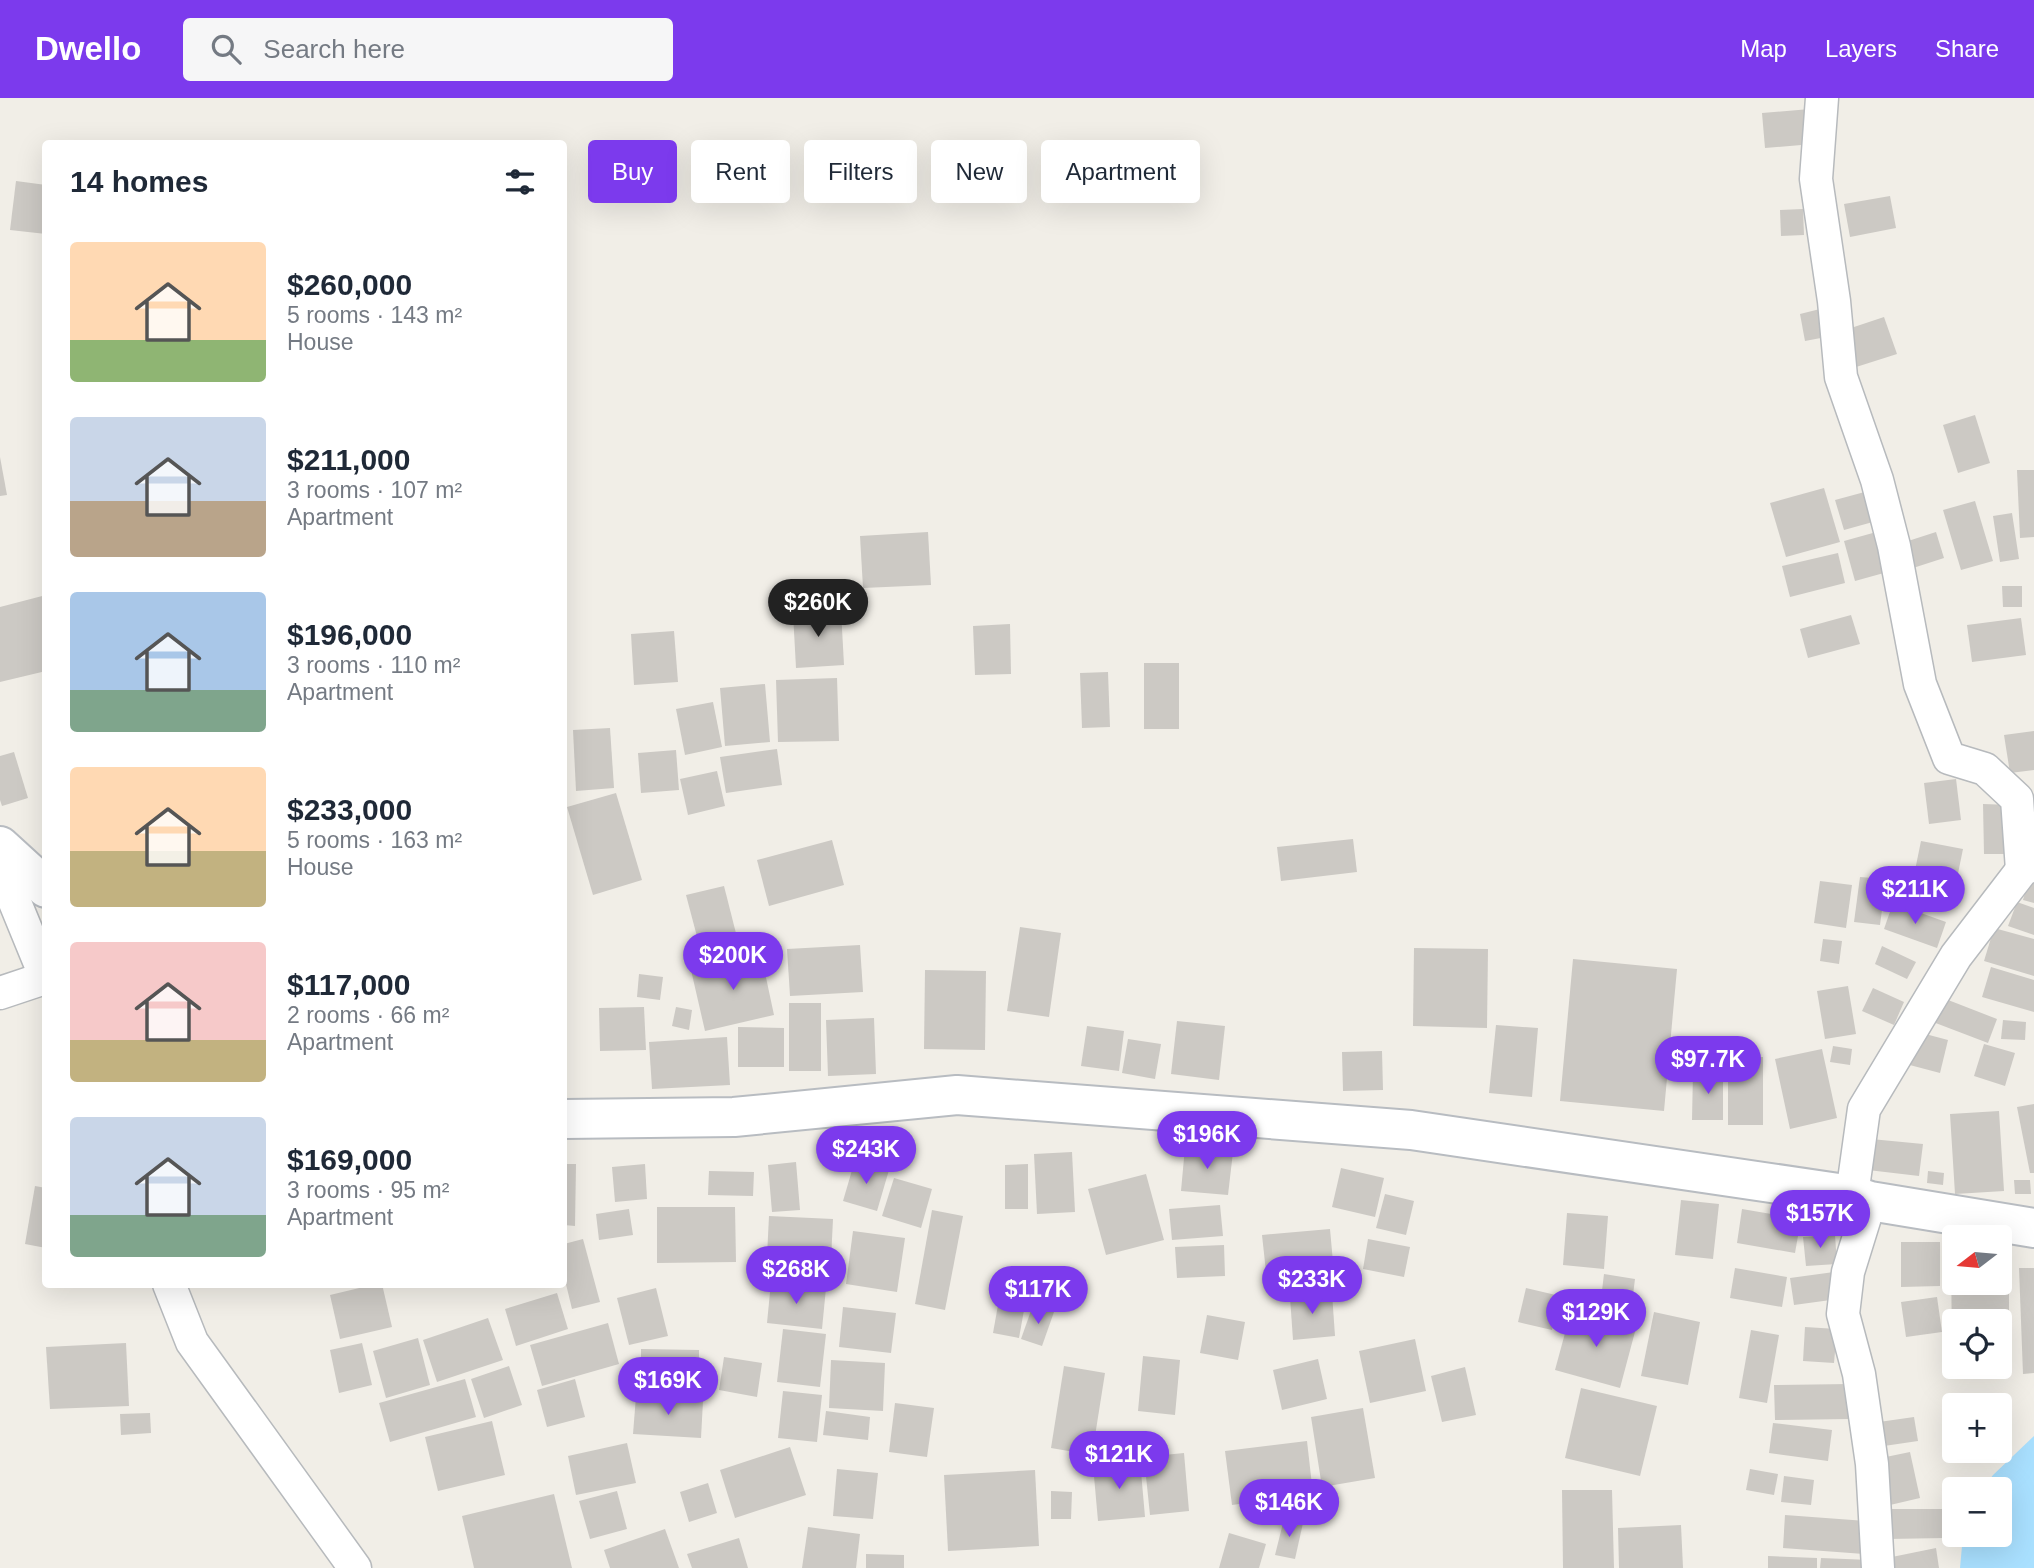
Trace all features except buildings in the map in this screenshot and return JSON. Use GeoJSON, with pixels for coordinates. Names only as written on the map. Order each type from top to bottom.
{"type":"FeatureCollection","features":[{"type":"Feature","properties":{"kind":"main road"},"geometry":{"type":"LineString","coordinates":[[0,846],[42,884]]}},
{"type":"Feature","properties":{"kind":"main road"},"geometry":{"type":"LineString","coordinates":[[567,1119],[734,1117],[957,1095],[1411,1130],[1861,1198],[2034,1228]]}},
{"type":"Feature","properties":{"kind":"street"},"geometry":{"type":"LineString","coordinates":[[1822,98],[1816,179],[1834,301],[1841,377],[1877,480],[1894,546],[1920,684],[1949,758],[1985,769],[2017,799],[2028,867],[1956,956],[1864,1109],[1861,1198],[1843,1314],[1859,1374],[1872,1464],[1878,1568]]}},
{"type":"Feature","properties":{"kind":"street"},"geometry":{"type":"LineString","coordinates":[[0,866],[42,968]]}},
{"type":"Feature","properties":{"kind":"street"},"geometry":{"type":"LineString","coordinates":[[0,993],[42,979]]}},
{"type":"Feature","properties":{"kind":"street"},"geometry":{"type":"LineString","coordinates":[[171,1288],[192,1342],[355,1568]]}},
{"type":"Feature","properties":{"kind":"water"},"geometry":{"type":"Polygon","coordinates":[[[2034,1436],[2034,1568],[1960,1568],[1962,1547],[2012,1547],[2012,1477],[1992,1477],[2006,1463],[2012,1463],[2012,1457],[2034,1436]]]}}]}
